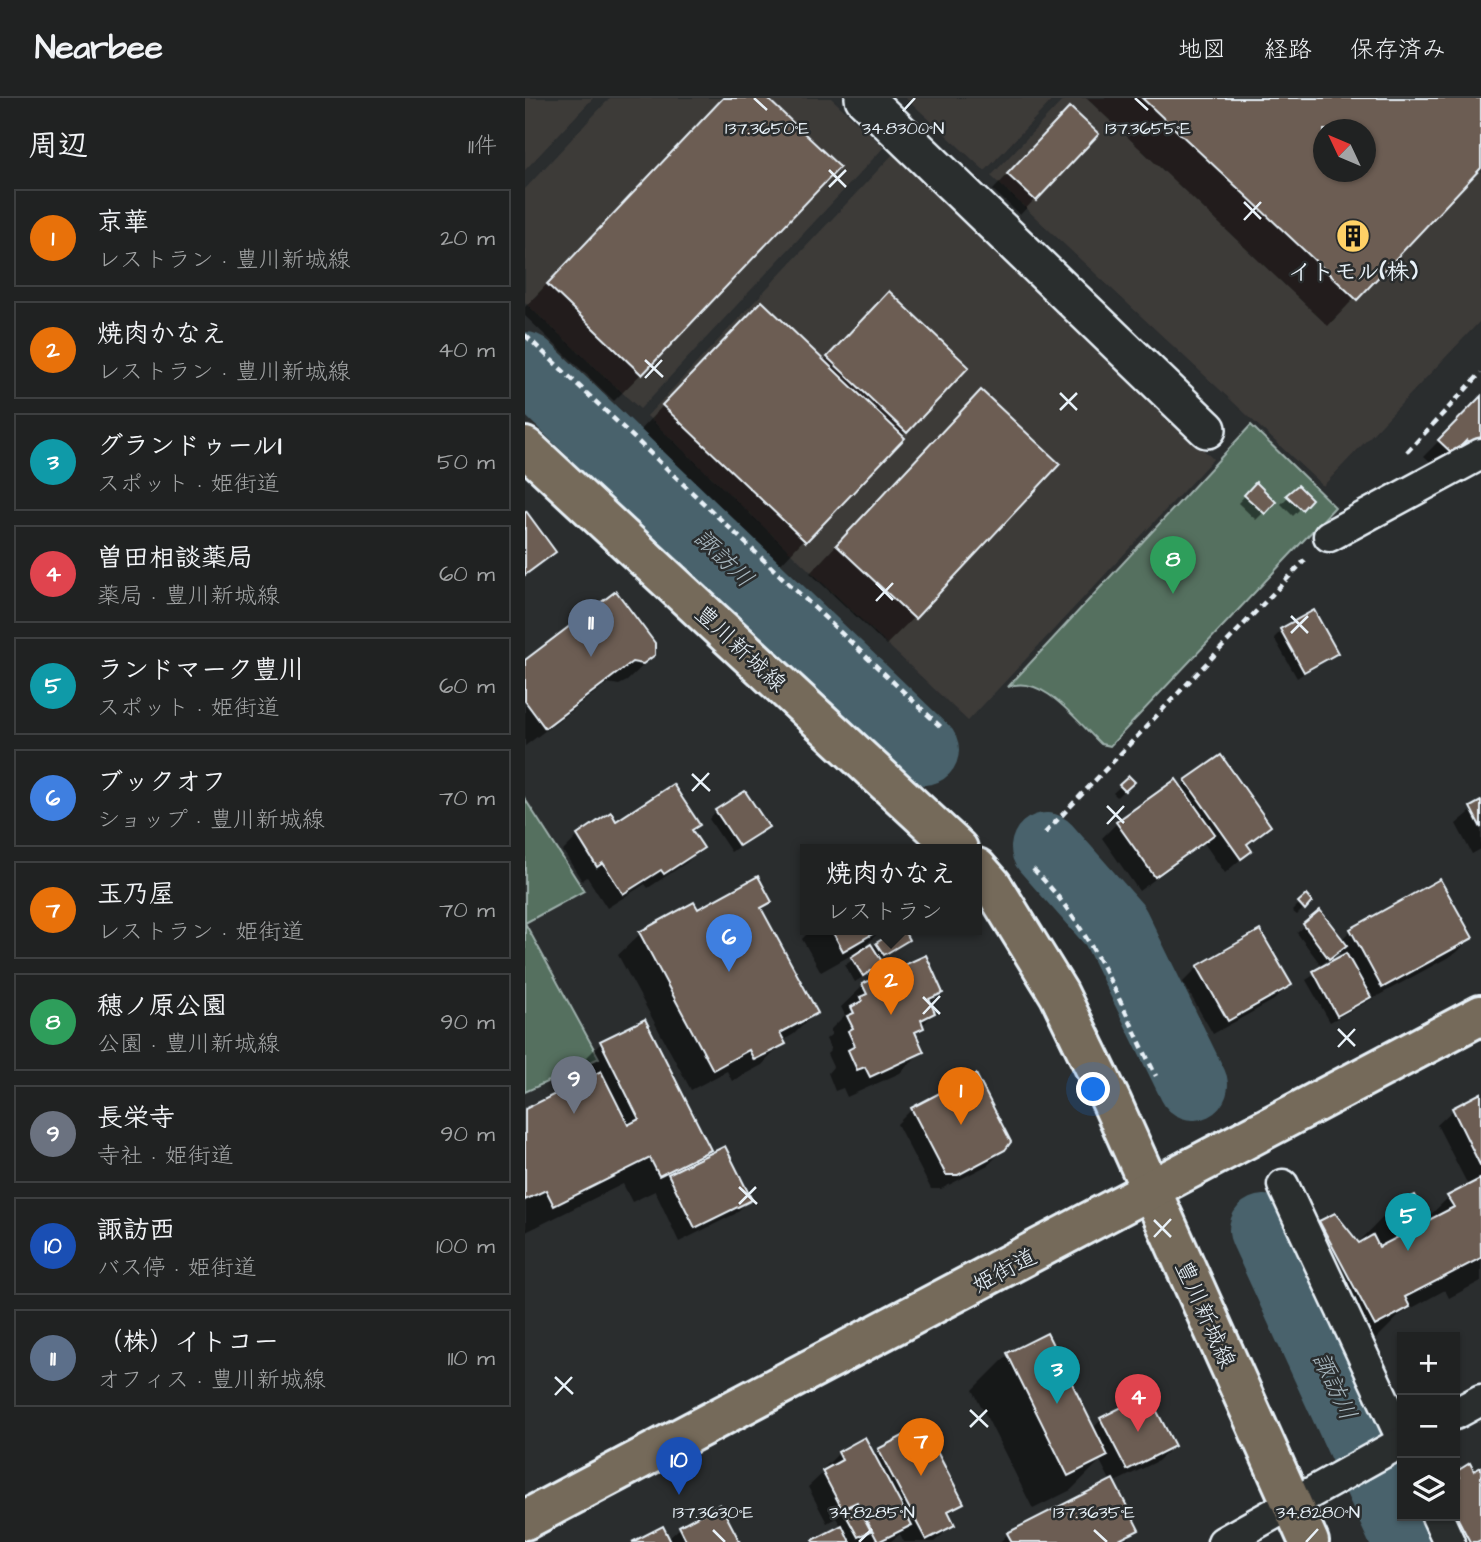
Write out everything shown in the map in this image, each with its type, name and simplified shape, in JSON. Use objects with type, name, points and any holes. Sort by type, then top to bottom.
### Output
[{"type":"main road","name":"豊川新城線","points":[[525,447],[953,844]]},
{"type":"main road","name":"豊川新城線","points":[[982,874],[992,885],[1059,994],[1310,1542]]},
{"type":"main road","name":"姫街道","points":[[525,1520],[1481,1015]]},
{"type":"street","points":[[864,98],[1207,429]]},
{"type":"street","points":[[1329,536],[1481,454]]},
{"type":"street","points":[[1283,1185],[1397,1436]]},
{"type":"street","points":[[1460,1411],[1481,1400]]},
{"type":"street","points":[[1223,1542],[1341,1479],[1397,1445]]},
{"type":"street","points":[[1439,1521],[1449,1542]]},
{"type":"path","points":[[525,335],[944,730]]},
{"type":"path","points":[[1405,454],[1481,373]]},
{"type":"path","points":[[1045,833],[1329,536]]},
{"type":"path","points":[[1033,869],[1047,882],[1098,958],[1156,1076]]},
{"type":"shaded area","points":[[525,98],[593,98],[525,170]]},
{"type":"shaded area","points":[[610,98],[831,98],[884,147],[640,409],[525,303],[525,189]]},
{"type":"shaded area","points":[[906,98],[1054,98],[985,171]]},
{"type":"shaded area","name":"イトモル(株)","points":[[1065,98],[1481,98],[1481,320],[1323,486],[991,176]]},
{"type":"shaded area","points":[[895,152],[1213,459],[968,721],[647,416]]},
{"type":"green space","points":[[1251,425],[1335,507],[1110,746],[1101,744],[1059,702],[1046,693],[1034,687],[1008,687]]},
{"type":"green space","points":[[525,799],[584,891],[525,923]]},
{"type":"green space","points":[[525,923],[599,1058],[525,1092]]},
{"type":"building","points":[[723,98],[767,98],[840,167],[642,375],[547,284]]},
{"type":"building","name":"イトモル(株)","points":[[1142,98],[1481,98],[1481,168],[1357,300]]},
{"type":"building","points":[[1070,107],[1099,134],[1036,201],[1007,174]]},
{"type":"building","points":[[889,291],[969,367],[907,433],[827,357]]},
{"type":"building","points":[[762,301],[905,438],[806,542],[662,405]]},
{"type":"building","points":[[981,390],[1060,464],[915,619],[836,545]]},
{"type":"building","points":[[1481,396],[1481,440],[1472,445],[1467,440],[1453,454],[1438,440]]},
{"type":"building","points":[[1256,482],[1276,502],[1265,514],[1244,495]]},
{"type":"building","points":[[1298,485],[1312,499],[1302,510],[1286,495]]},
{"type":"building","points":[[525,512],[556,552],[525,575]]},
{"type":"building","points":[[616,591],[655,643],[655,655],[643,664],[632,662],[545,728],[525,701],[525,660]]},
{"type":"building","points":[[1314,610],[1338,653],[1304,672],[1280,629]]},
{"type":"building","points":[[1221,755],[1271,826],[1247,844],[1252,851],[1241,859],[1185,780]]},
{"type":"building","points":[[1129,776],[1135,782],[1125,791],[1119,785]]},
{"type":"building","points":[[1176,779],[1215,834],[1155,877],[1116,822]]},
{"type":"building","points":[[673,784],[700,825],[692,830],[704,848],[664,874],[661,870],[623,894],[603,863],[597,867],[577,835],[611,812],[616,821]]},
{"type":"building","points":[[745,791],[769,827],[739,846],[715,810]]},
{"type":"building","points":[[1481,801],[1481,828],[1470,807]]},
{"type":"building","points":[[758,876],[772,902],[761,908],[818,1013],[780,1033],[786,1044],[754,1060],[749,1050],[713,1070],[639,932],[694,902],[698,909]]},
{"type":"building","points":[[1440,879],[1473,938],[1382,988],[1350,929]]},
{"type":"building","points":[[1306,895],[1312,902],[1305,910],[1298,902]]},
{"type":"building","points":[[1320,910],[1347,945],[1329,959],[1303,924]]},
{"type":"building","points":[[1260,930],[1292,985],[1228,1021],[1197,966]]},
{"type":"building","points":[[834,935],[871,935],[843,951]]},
{"type":"building","points":[[889,935],[906,935],[909,940],[884,955],[876,943]]},
{"type":"building","points":[[871,944],[883,963],[863,976],[851,957]]},
{"type":"building","points":[[1346,953],[1371,997],[1337,1016],[1313,971]]},
{"type":"building","points":[[926,955],[943,993],[929,999],[935,1013],[921,1020],[924,1028],[915,1032],[924,1052],[870,1077],[865,1067],[857,1070],[848,1050],[855,1046],[848,1031],[853,1028],[847,1016],[854,1013],[851,1007],[862,1001],[860,997],[867,994],[862,984]]},
{"type":"building","points":[[645,1019],[711,1150],[659,1176],[650,1158],[554,1206],[546,1190],[525,1200],[525,1109],[601,1071],[628,1125],[639,1119],[600,1041]]},
{"type":"building","points":[[976,1074],[1011,1142],[1005,1150],[958,1175],[946,1175],[911,1108]]},
{"type":"building","points":[[1481,1093],[1481,1167],[1452,1108]]},
{"type":"building","points":[[725,1146],[752,1200],[695,1228],[668,1174]]},
{"type":"building","points":[[1480,1179],[1481,1258],[1405,1297],[1410,1307],[1375,1326],[1319,1221],[1335,1213],[1359,1243],[1373,1235],[1379,1247],[1404,1234],[1390,1208],[1415,1195],[1429,1220],[1454,1207],[1447,1196]]},
{"type":"building","points":[[1047,1333],[1108,1456],[1068,1476],[1007,1353]]},
{"type":"building","points":[[1148,1394],[1175,1446],[1127,1470],[1100,1418]]},
{"type":"building","points":[[916,1429],[927,1450],[934,1446],[964,1503],[948,1511],[955,1525],[926,1540],[878,1449]]},
{"type":"building","points":[[865,1437],[912,1525],[878,1542],[857,1502],[842,1509],[822,1471],[842,1460],[838,1452]]},
{"type":"building","points":[[1470,1463],[1474,1471],[1481,1467],[1481,1540],[1477,1542],[1470,1542],[1459,1521],[1460,1469]]},
{"type":"building","points":[[1113,1479],[1139,1530],[1115,1542],[1012,1542],[1007,1533]]},
{"type":"building","points":[[856,1503],[871,1531],[858,1537],[843,1510]]},
{"type":"building","points":[[720,1504],[740,1542],[687,1542],[679,1526]]},
{"type":"building","points":[[842,1525],[850,1542],[814,1542],[813,1540]]},
{"type":"building","points":[[663,1526],[671,1542],[632,1542]]},
{"type":"waterway","name":"諏訪川","points":[[525,367],[924,750]]},
{"type":"waterway","name":"諏訪川","points":[[1046,848],[1115,926],[1193,1085]]},
{"type":"waterway","name":"諏訪川","points":[[1264,1230],[1407,1542]]},
{"type":"place","name":"イトモル(株)","points":[[1353,236]]},
{"type":"place","name":"穂ノ原公園","points":[[1173,594]]},
{"type":"place","name":"（株）イトコー","points":[[591,657]]},
{"type":"place","name":"ブックオフ","points":[[729,972]]},
{"type":"place","name":"焼肉かなえ","points":[[891,1015]]},
{"type":"place","name":"長栄寺","points":[[574,1114]]},
{"type":"place","name":"京華","points":[[961,1125]]},
{"type":"place","name":"ランドマーク豊川","points":[[1408,1251]]},
{"type":"place","name":"グランドゥールI","points":[[1057,1404]]},
{"type":"place","name":"曽田相談薬局","points":[[1138,1432]]},
{"type":"place","name":"玉乃屋","points":[[921,1476]]},
{"type":"place","name":"諏訪西","points":[[679,1495]]}]
